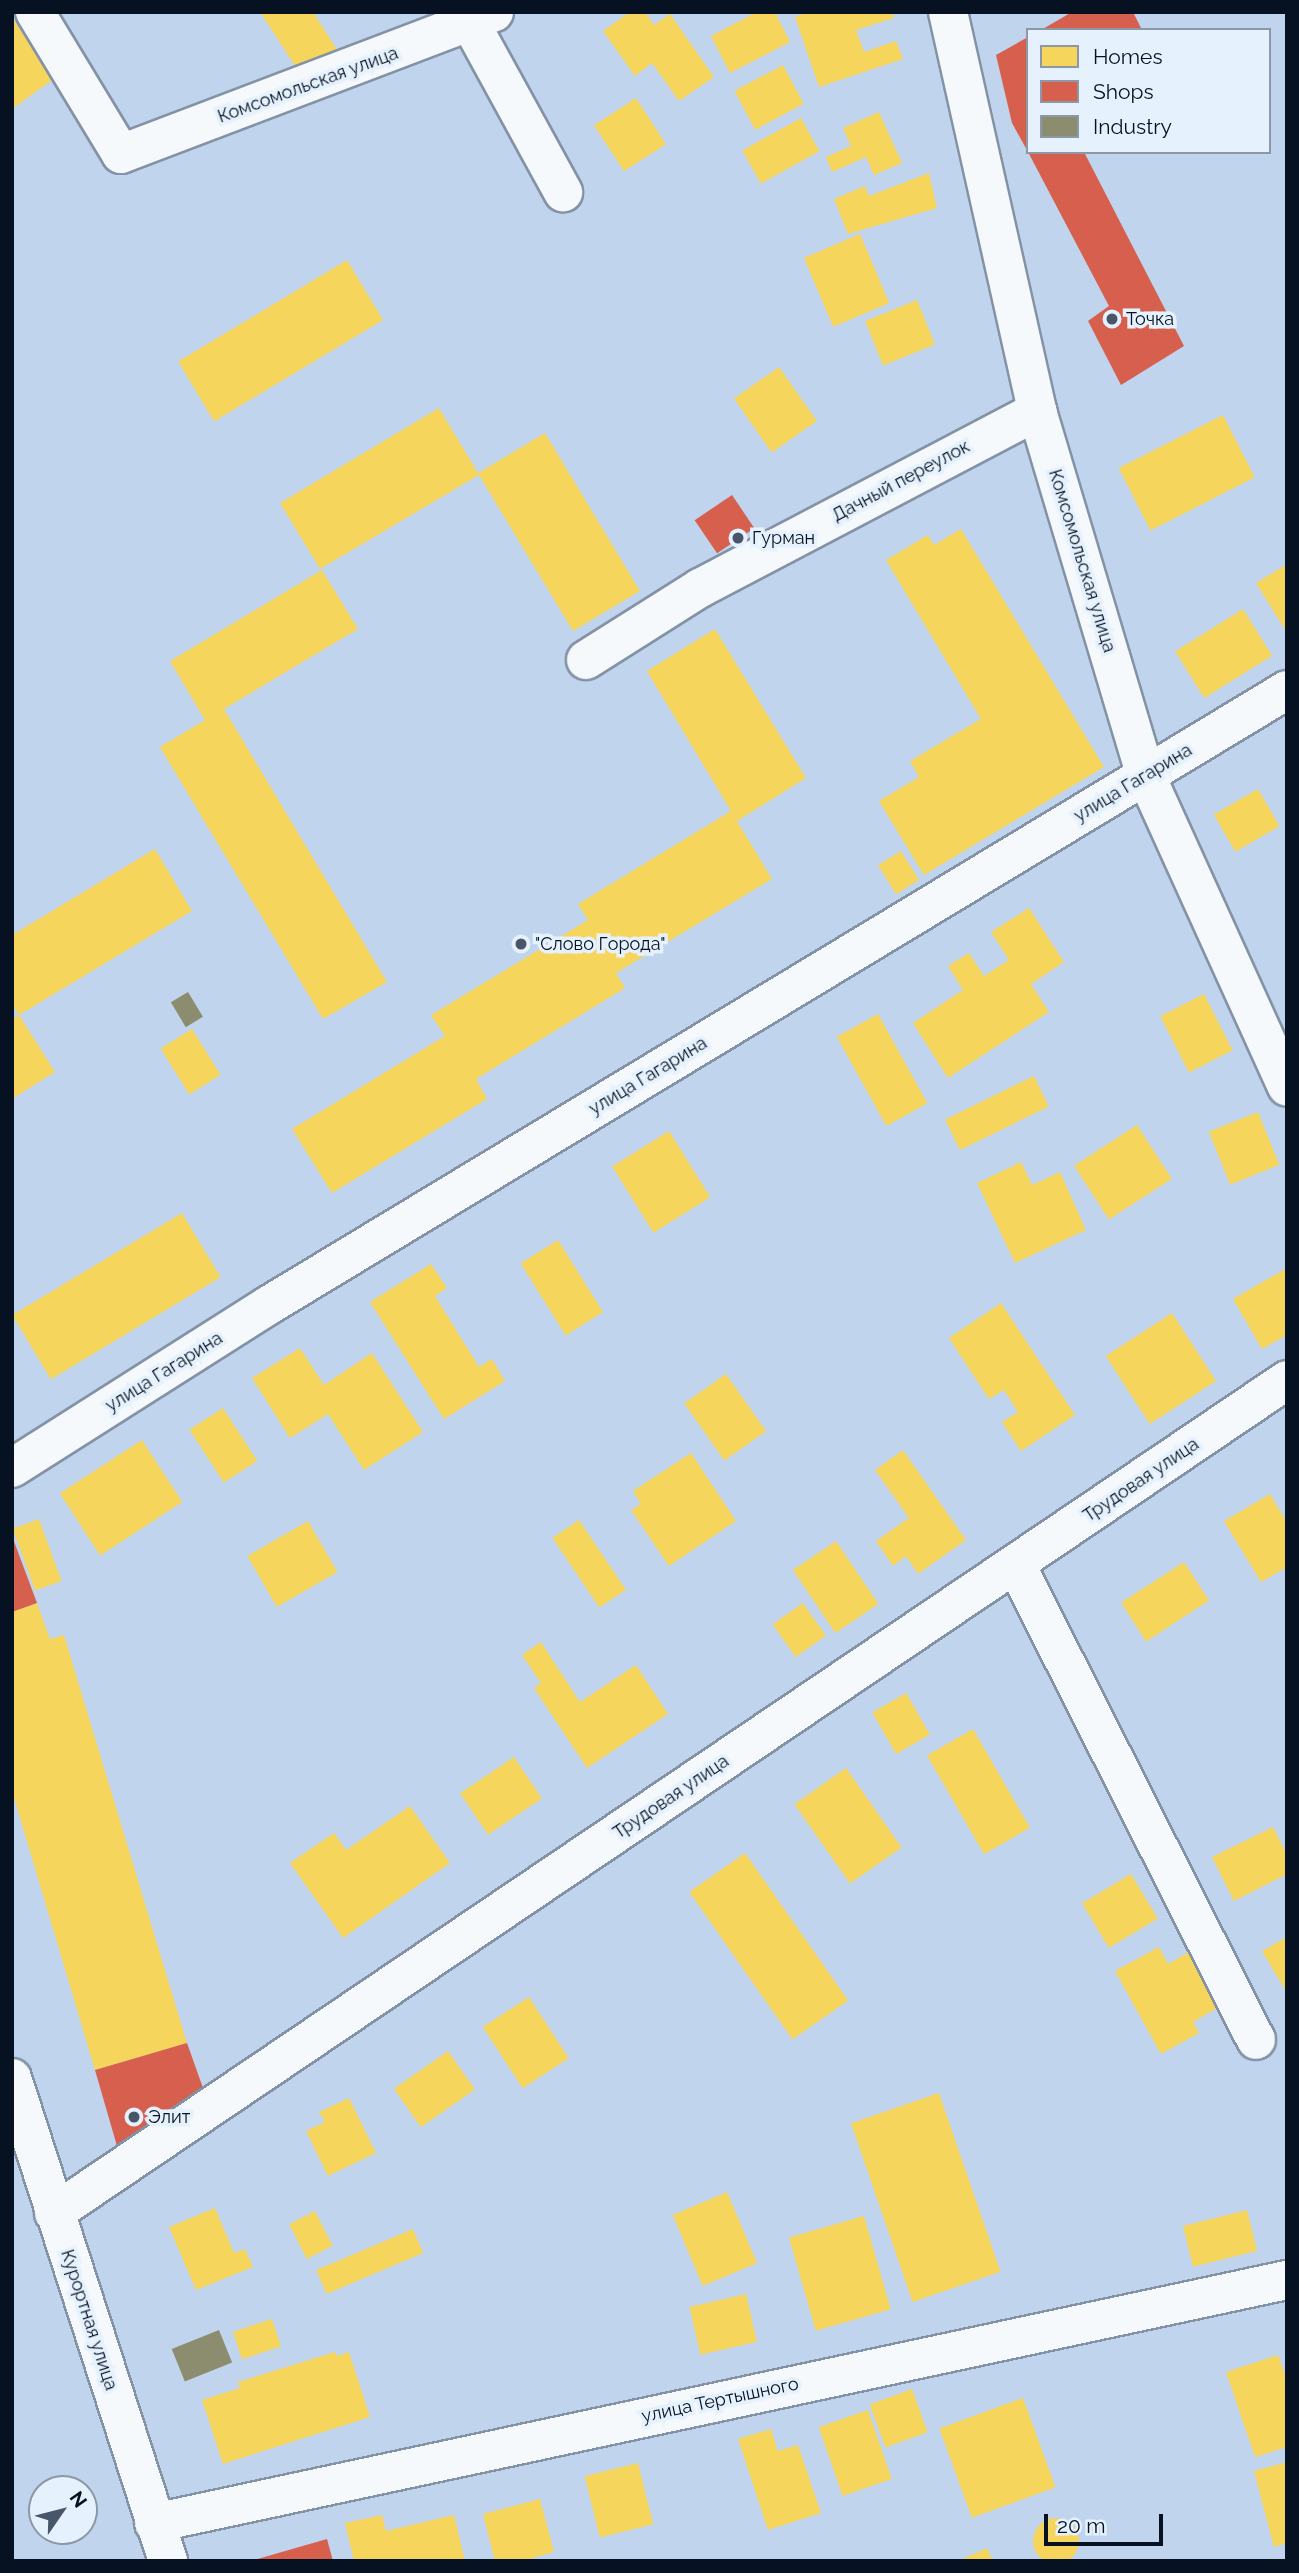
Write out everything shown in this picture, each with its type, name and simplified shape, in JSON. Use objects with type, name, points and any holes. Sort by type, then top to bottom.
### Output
[{"type":"street","name":"Комсомольская улица","points":[[35,12],[121,154],[482,18]]},
{"type":"street","name":"Комсомольская улица","points":[[948,12],[1037,411],[1146,776],[1287,1087]]},
{"type":"street","points":[[482,18],[563,192]]},
{"type":"street","name":"Дачный переулок","points":[[586,660],[700,588],[1037,411]]},
{"type":"street","name":"улица Гагарина","points":[[12,1468],[269,1305],[1287,690]]},
{"type":"street","name":"Трудовая улица","points":[[54,2213],[1287,1380]]},
{"type":"street","points":[[1016,1565],[1256,2040]]},
{"type":"street","name":"Курортная улица","points":[[12,2078],[168,2561]]},
{"type":"street","name":"улица Тертышного","points":[[154,2522],[1287,2280]]},
{"type":"building: Homes","points":[[260,12],[313,12],[338,51],[301,75]]},
{"type":"building: Homes","points":[[630,12],[645,12],[654,25],[670,14],[714,77],[679,101],[652,63],[635,76],[603,31]]},
{"type":"building: Homes","points":[[757,12],[775,12],[790,42],[730,73],[711,36]]},
{"type":"building: Homes","points":[[808,12],[892,12],[894,18],[856,30],[864,52],[896,41],[903,59],[819,87],[795,17]]},
{"type":"building: Homes","points":[[14,20],[55,78],[12,109],[12,22]]},
{"type":"building: Homes","points":[[783,65],[804,104],[755,130],[734,91]]},
{"type":"building: Homes","points":[[636,98],[666,144],[624,171],[594,125]]},
{"type":"building: Homes","points":[[879,112],[902,163],[874,175],[866,157],[832,172],[826,157],[851,146],[843,128]]},
{"type":"building: Homes","points":[[801,118],[819,151],[761,184],[742,150]]},
{"type":"building: Homes","points":[[929,173],[937,208],[848,234],[834,199],[865,186],[869,196]]},
{"type":"building: Homes","points":[[860,234],[889,303],[833,327],[804,258]]},
{"type":"building: Homes","points":[[347,260],[383,320],[214,421],[178,361]]},
{"type":"building: Homes","points":[[917,300],[935,345],[883,365],[865,321]]},
{"type":"building: Homes","points":[[779,367],[817,421],[772,453],[734,399]]},
{"type":"building: Homes","points":[[439,408],[478,473],[545,433],[640,591],[573,631],[479,475],[320,569],[280,503]]},
{"type":"building: Homes","points":[[1223,415],[1255,477],[1151,530],[1119,468]]},
{"type":"building: Homes","points":[[961,529],[1104,767],[924,875],[879,801],[919,777],[910,761],[981,719],[886,560],[928,535],[934,545]]},
{"type":"building: Homes","points":[[1287,564],[1287,633],[1256,583]]},
{"type":"building: Homes","points":[[322,570],[358,629],[224,709],[387,982],[323,1019],[160,747],[205,720],[170,661]]},
{"type":"building: Homes","points":[[1243,609],[1272,656],[1204,698],[1175,651]]},
{"type":"building: Homes","points":[[715,629],[806,778],[737,821],[772,879],[616,973],[625,988],[476,1079],[487,1099],[332,1193],[292,1129],[445,1036],[431,1015],[588,920],[578,904],[731,811],[647,671]]},
{"type":"building: Homes","points":[[1258,789],[1280,826],[1235,852],[1214,815]]},
{"type":"building: Homes","points":[[155,849],[192,911],[19,1015],[12,1004],[12,935]]},
{"type":"building: Homes","points":[[901,851],[919,880],[896,894],[878,865]]},
{"type":"building: Homes","points":[[1029,908],[1064,962],[1031,984],[1049,1012],[948,1078],[913,1023],[963,990],[948,966],[969,953],[984,976],[1009,960],[991,932]]},
{"type":"building: Homes","points":[[1204,994],[1233,1050],[1189,1072],[1160,1016]]},
{"type":"building: Homes","points":[[878,1014],[927,1103],[886,1126],[837,1037]]},
{"type":"building: Homes","points":[[19,1015],[55,1072],[12,1099],[12,1019]]},
{"type":"building: Homes","points":[[192,1029],[221,1075],[189,1094],[161,1049]]},
{"type":"building: Homes","points":[[1034,1076],[1049,1107],[960,1150],[945,1119]]},
{"type":"building: Homes","points":[[1258,1112],[1279,1165],[1230,1185],[1209,1132]]},
{"type":"building: Homes","points":[[1137,1125],[1172,1179],[1109,1220],[1074,1166]]},
{"type":"building: Homes","points":[[669,1131],[710,1197],[654,1233],[612,1167]]},
{"type":"building: Homes","points":[[1021,1162],[1032,1185],[1060,1172],[1086,1230],[1015,1263],[977,1183]]},
{"type":"building: Homes","points":[[182,1213],[221,1277],[51,1379],[12,1315]]},
{"type":"building: Homes","points":[[558,1240],[603,1312],[566,1335],[521,1263]]},
{"type":"building: Homes","points":[[431,1264],[447,1288],[435,1296],[479,1367],[492,1359],[505,1381],[444,1419],[370,1302]]},
{"type":"building: Homes","points":[[1287,1268],[1287,1335],[1262,1349],[1233,1299]]},
{"type":"building: Homes","points":[[1001,1303],[1075,1415],[1021,1451],[1002,1422],[1018,1412],[1004,1390],[989,1399],[949,1338]]},
{"type":"building: Homes","points":[[1172,1313],[1216,1381],[1150,1424],[1106,1356]]},
{"type":"building: Homes","points":[[300,1348],[324,1385],[372,1353],[423,1432],[364,1470],[328,1414],[290,1438],[252,1378]]},
{"type":"building: Homes","points":[[726,1374],[766,1431],[724,1461],[684,1403]]},
{"type":"building: Homes","points":[[223,1408],[257,1461],[224,1483],[189,1430]]},
{"type":"building: Homes","points":[[142,1440],[182,1502],[100,1555],[60,1493]]},
{"type":"building: Homes","points":[[903,1450],[966,1540],[918,1574],[906,1556],[893,1566],[876,1541],[909,1518],[875,1470]]},
{"type":"building: Homes","points":[[691,1453],[736,1521],[669,1566],[631,1510],[641,1504],[633,1491]]},
{"type":"building: Homes","points":[[1270,1494],[1287,1523],[1287,1567],[1261,1582],[1224,1521]]},
{"type":"building: Homes","points":[[39,1519],[62,1581],[35,1591],[13,1529]]},
{"type":"building: Homes","points":[[579,1520],[626,1590],[599,1608],[552,1538]]},
{"type":"building: Homes","points":[[308,1521],[338,1572],[277,1607],[247,1556]]},
{"type":"building: Homes","points":[[836,1541],[878,1604],[835,1633],[793,1570]]},
{"type":"building: Homes","points":[[1184,1562],[1209,1601],[1146,1641],[1121,1603]]},
{"type":"building: Homes","points":[[37,1603],[50,1639],[64,1635],[187,2043],[95,2070],[12,1791],[12,1612]]},
{"type":"building: Homes","points":[[803,1603],[826,1636],[796,1657],[773,1624]]},
{"type":"building: Homes","points":[[541,1642],[580,1702],[636,1665],[668,1714],[587,1768],[534,1688],[541,1683],[522,1655]]},
{"type":"building: Homes","points":[[906,1693],[930,1735],[896,1754],[872,1712]]},
{"type":"building: Homes","points":[[973,1729],[1030,1828],[984,1854],[927,1756]]},
{"type":"building: Homes","points":[[514,1757],[542,1798],[488,1835],[460,1793]]},
{"type":"building: Homes","points":[[846,1768],[902,1847],[850,1884],[794,1804]]},
{"type":"building: Homes","points":[[410,1806],[450,1863],[343,1938],[290,1863],[334,1833],[346,1850]]},
{"type":"building: Homes","points":[[1273,1827],[1287,1855],[1287,1874],[1234,1901],[1212,1857]]},
{"type":"building: Homes","points":[[745,1853],[848,2000],[793,2039],[689,1892]]},
{"type":"building: Homes","points":[[1131,1874],[1158,1919],[1109,1948],[1082,1903]]},
{"type":"building: Homes","points":[[1287,1937],[1287,1993],[1262,1951]]},
{"type":"building: Homes","points":[[1159,1947],[1168,1964],[1189,1952],[1219,2007],[1193,2022],[1199,2033],[1161,2054],[1115,1971]]},
{"type":"building: Homes","points":[[529,1997],[569,2058],[523,2088],[483,2027]]},
{"type":"building: Homes","points":[[448,2051],[475,2090],[421,2127],[394,2089]]},
{"type":"building: Homes","points":[[939,2093],[1001,2272],[913,2302],[851,2123]]},
{"type":"building: Homes","points":[[349,2098],[376,2153],[328,2176],[306,2131],[325,2122],[319,2112]]},
{"type":"building: Homes","points":[[727,2192],[757,2263],[703,2286],[673,2215]]},
{"type":"building: Homes","points":[[215,2208],[234,2253],[245,2249],[253,2267],[196,2290],[169,2227]]},
{"type":"building: Homes","points":[[1247,2210],[1257,2251],[1193,2267],[1183,2226]]},
{"type":"building: Homes","points":[[315,2211],[333,2246],[307,2259],[289,2224]]},
{"type":"building: Homes","points":[[864,2216],[891,2309],[816,2331],[789,2237]]},
{"type":"building: Homes","points":[[413,2229],[423,2253],[327,2294],[316,2270]]},
{"type":"building: Homes","points":[[746,2294],[757,2342],[701,2355],[689,2307]]},
{"type":"building: Homes","points":[[272,2319],[281,2347],[242,2359],[233,2332]]},
{"type":"building: Homes","points":[[335,2352],[337,2356],[349,2352],[370,2417],[223,2464],[202,2400],[240,2388],[238,2382]]},
{"type":"building: Homes","points":[[1278,2355],[1287,2380],[1287,2447],[1255,2457],[1226,2372]]},
{"type":"building: Homes","points":[[912,2389],[928,2432],[885,2448],[870,2404]]},
{"type":"building: Homes","points":[[1023,2398],[1055,2487],[972,2518],[939,2428]]},
{"type":"building: Homes","points":[[868,2410],[892,2479],[843,2496],[819,2427]]},
{"type":"building: Homes","points":[[771,2429],[778,2451],[798,2445],[821,2513],[768,2530],[738,2439]]},
{"type":"building: Homes","points":[[1287,2462],[1287,2543],[1274,2547],[1254,2471]]},
{"type":"building: Homes","points":[[638,2463],[653,2524],[600,2537],[585,2476]]},
{"type":"building: Homes","points":[[540,2499],[554,2552],[522,2561],[495,2561],[483,2514]]},
{"type":"building: Homes","points":[[382,2515],[386,2531],[454,2515],[465,2561],[354,2561],[345,2523]]},
{"type":"building: Homes","points":[[1056,2518],[1065,2519],[1072,2525],[1078,2532],[1078,2550],[1072,2557],[1065,2563],[1056,2564],[1047,2563],[1040,2557],[1034,2550],[1033,2541],[1034,2532],[1040,2525],[1047,2519]]},
{"type":"building: Homes","points":[[987,2548],[993,2561],[958,2561]]},
{"type":"building: Shops","points":[[1072,12],[1133,12],[1141,28],[1044,28]]},
{"type":"building: Shops","points":[[1026,38],[1026,148],[1012,123],[996,55]]},
{"type":"building: Shops","points":[[1029,154],[1085,154],[1184,346],[1121,385],[1088,321],[1109,306]]},
{"type":"building: Shops","points":[[732,495],[754,528],[717,553],[695,520]]},
{"type":"building: Shops","points":[[12,1536],[37,1603],[12,1612]]},
{"type":"building: Shops","name":"Элит","points":[[187,2043],[203,2088],[117,2146],[95,2070]]},
{"type":"building: Shops","points":[[327,2539],[333,2561],[254,2561],[254,2560]]},
{"type":"building: Industry","points":[[188,992],[203,1017],[186,1027],[171,1002]]},
{"type":"building: Industry","points":[[219,2330],[232,2362],[185,2382],[172,2349]]},
{"type":"place","name":"Точка","points":[[1112,319]]},
{"type":"place","name":"Гурман","points":[[738,538]]},
{"type":"place","name":"\"Слово Города\"","points":[[521,944]]},
{"type":"place","name":"Элит","points":[[134,2117]]}]
